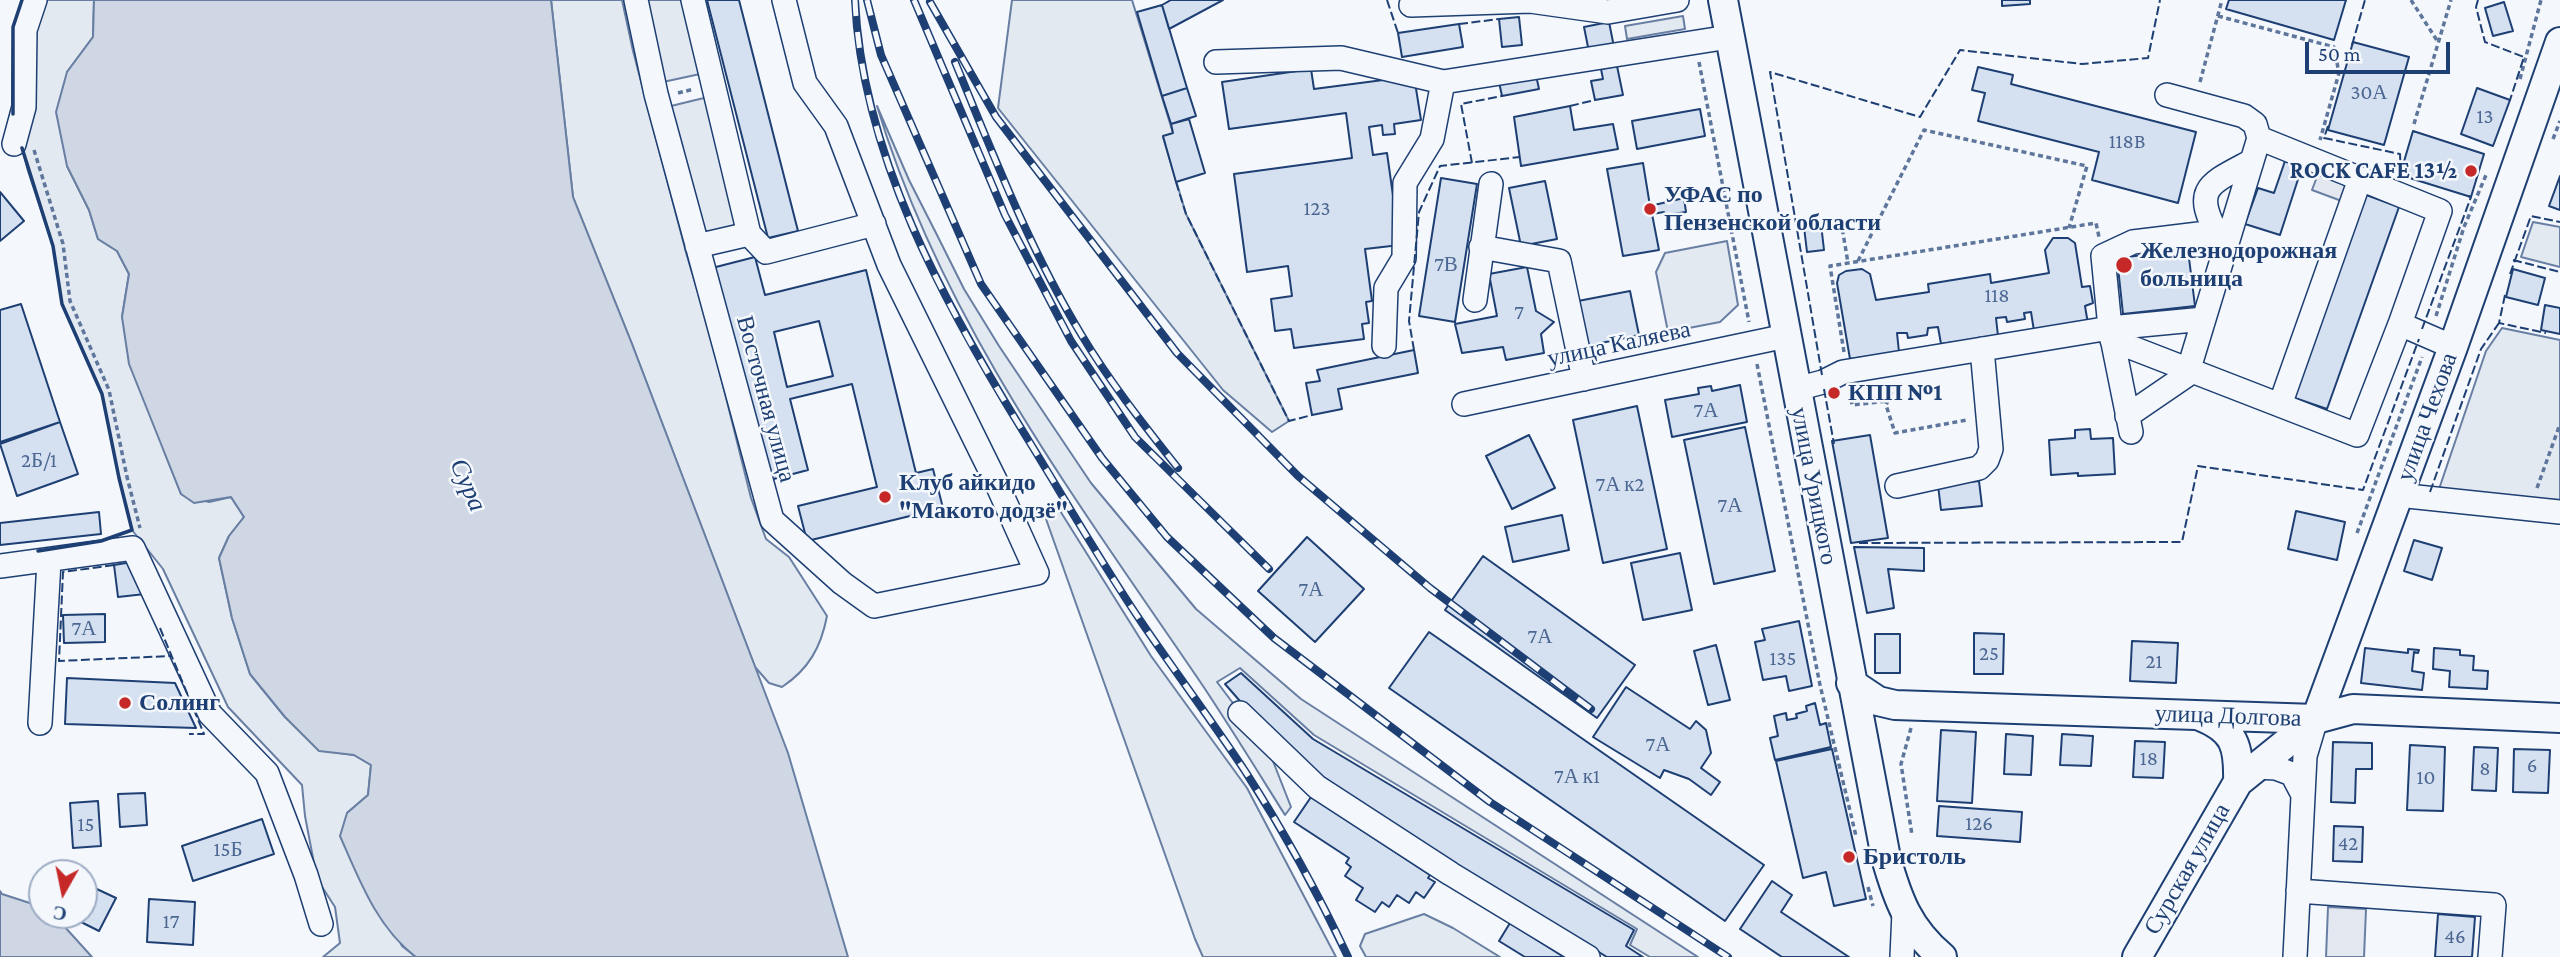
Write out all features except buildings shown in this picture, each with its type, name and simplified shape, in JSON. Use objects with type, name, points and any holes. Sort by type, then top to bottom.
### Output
[{"type":"main road","name":"улица Урицкого","points":[[1723,0],[1886,858],[1904,912],[1927,945],[1942,957]]},
{"type":"main road","name":"улица Чехова","points":[[2316,719],[2453,347],[2560,42]]},
{"type":"main road","name":"улица Долгова","points":[[1852,683],[1878,701],[1895,705],[2316,719],[2353,709],[2560,718]]},
{"type":"main road","points":[[1864,743],[1865,730],[1872,718],[1882,709],[1895,705]]},
{"type":"main road","name":"Сурская улица","points":[[2200,716],[2219,724],[2233,739],[2247,774]]},
{"type":"main road","name":"Сурская улица","points":[[2136,955],[2247,774],[2316,719]]},
{"type":"street","points":[[24,145],[25,30],[35,0]]},
{"type":"street","name":"Восточная улица","points":[[636,0],[657,98],[772,520],[842,583],[874,606],[1037,573],[996,482],[890,265],[874,225]]},
{"type":"street","points":[[693,0],[749,234],[766,252],[874,225],[836,126],[805,83],[784,0]]},
{"type":"street","points":[[1411,5],[1531,1],[1608,12],[1677,0]]},
{"type":"street","points":[[1216,62],[1341,58],[1443,82],[1729,37]]},
{"type":"street","points":[[1384,346],[1386,288],[1404,258],[1405,183],[1432,139],[1443,82]]},
{"type":"street","points":[[2166,95],[2244,117],[2255,124],[2259,138],[2223,239],[2187,375],[2129,424],[2111,334],[2103,256],[2133,242],[2207,233],[2223,239]]},
{"type":"street","points":[[2111,334],[2188,369],[2357,435],[2440,211],[2259,138]]},
{"type":"street","points":[[2223,239],[2205,210],[2206,192],[2221,178],[2252,160]]},
{"type":"street","points":[[2280,405],[2360,179]]},
{"type":"street","points":[[1475,300],[1492,184]]},
{"type":"street","points":[[698,246],[749,234]]},
{"type":"street","points":[[1481,247],[1559,261],[1584,379]]},
{"type":"street","points":[[1796,389],[1823,382],[1847,371],[1982,349],[2111,334],[2204,318]]},
{"type":"street","points":[[2400,324],[2453,347]]},
{"type":"street","name":"улица Каляева","points":[[1464,404],[1786,336]]},
{"type":"street","points":[[1897,486],[1979,468],[1987,460],[1991,449],[1990,416],[1982,349]]},
{"type":"street","points":[[2398,495],[2560,512]]},
{"type":"street","points":[[0,566],[133,548],[210,714],[267,773],[306,875],[321,924]]},
{"type":"street","points":[[40,723],[50,561]]},
{"type":"street","points":[[1240,713],[1317,787],[1451,874],[1588,957]]},
{"type":"street","name":"улица Чехова","points":[[2295,957],[2305,756],[2316,719]]},
{"type":"street","points":[[2247,774],[2276,768],[2292,774],[2302,793]]},
{"type":"street","points":[[2298,891],[2494,905],[2490,957]]},
{"type":"street","points":[[1902,957],[1904,912]]},
{"type":"path","points":[[2194,103],[2222,0]]},
{"type":"path","points":[[2411,0],[2438,43]]},
{"type":"path","points":[[2414,124],[2451,0]]},
{"type":"path","points":[[2218,16],[2334,47],[2339,73],[2314,161]]},
{"type":"path","points":[[1695,42],[1751,331]]},
{"type":"path","points":[[657,98],[713,84]]},
{"type":"path","points":[[1858,261],[1924,130],[2087,166],[2069,228]]},
{"type":"path","points":[[24,145],[63,244],[71,301],[109,390],[127,477],[141,528],[134,539],[133,548]]},
{"type":"path","points":[[1841,221],[1848,263]]},
{"type":"path","points":[[1888,401],[1852,405],[1830,266],[2096,223],[2103,256]]},
{"type":"path","points":[[1755,353],[1820,685],[1857,841]]},
{"type":"path","points":[[1905,362],[1886,404],[1895,433],[1990,416]]},
{"type":"path","points":[[2529,508],[2560,424]]},
{"type":"path","points":[[1912,835],[1901,764],[1910,728],[1918,725]]},
{"type":"path","points":[[1866,880],[1873,906]]},
{"type":"shaded area","points":[[22,0],[94,0],[93,37],[67,72],[67,166],[89,210],[98,239],[117,251],[129,274],[122,317],[164,451],[181,494],[209,502],[231,497],[244,517],[229,536],[219,558],[232,618],[250,674],[285,717],[319,750],[354,755],[371,765],[368,795],[347,813],[402,946],[416,957],[323,957],[340,943],[335,907],[317,879],[302,785],[228,707],[163,569],[132,530],[102,394],[62,304],[53,246],[28,171],[12,107],[13,27]]},
{"type":"shaded area","points":[[551,0],[622,0],[633,51],[708,325],[751,498],[766,539],[789,557],[827,616],[821,638],[807,665],[782,687],[769,683],[755,667],[573,197]]},
{"type":"shaded area","points":[[644,0],[683,0],[700,74],[663,82]]},
{"type":"shaded area","points":[[1012,0],[1132,0],[1173,133],[1163,137],[1186,214],[1289,421],[1272,432],[1223,390],[998,108]]},
{"type":"shaded area","points":[[1683,16],[1685,29],[1627,39],[1625,26]]},
{"type":"shaded area","points":[[708,97],[740,228],[703,237],[671,106]]},
{"type":"shaded area","points":[[877,106],[909,180],[964,289],[999,346],[1091,483],[1196,609],[1301,699],[1698,957],[1650,957],[1630,945],[1637,929],[1314,735],[1240,668],[1217,682],[1269,751],[1291,807],[1285,815],[1203,686],[1062,479],[976,336],[938,262],[905,185]]},
{"type":"shaded area","points":[[2318,174],[2353,187],[2347,203],[2312,190]]},
{"type":"shaded area","points":[[2533,222],[2560,227],[2560,267],[2521,257]]},
{"type":"shaded area","points":[[1727,241],[1738,305],[1720,322],[1668,332],[1656,272],[1665,253]]},
{"type":"shaded area","points":[[2502,328],[2560,340],[2560,500],[2438,492],[2486,351]]},
{"type":"shaded area","points":[[1057,506],[1151,656],[1247,788],[1336,957],[1203,957],[1046,519]]},
{"type":"shaded area","points":[[2328,907],[2366,909],[2364,957],[2326,957]]},
{"type":"shaded area","points":[[1424,914],[1500,957],[1366,957],[1360,946],[1365,934]]},
{"type":"water","name":"Сура","points":[[94,0],[551,0],[573,197],[788,753],[848,957],[416,957],[390,932],[370,902],[340,836],[347,813],[368,795],[371,765],[354,755],[319,751],[285,717],[250,674],[232,618],[219,558],[229,536],[244,517],[231,497],[194,503],[181,494],[129,364],[122,317],[129,274],[117,251],[98,239],[89,210],[67,166],[56,112],[67,72],[93,37]]},
{"type":"water","points":[[0,891],[28,902],[28,929],[67,929],[92,957],[0,957]]},
{"type":"railway","points":[[855,0],[861,58],[873,115],[890,171],[937,280],[994,383],[1111,576],[1273,816],[1348,957]]},
{"type":"railway","points":[[867,0],[881,55],[981,284],[1102,458],[1167,537],[1274,638],[1490,802],[1728,957]]},
{"type":"railway","points":[[914,0],[1005,215],[1071,341],[1135,437],[1269,569]]},
{"type":"railway","points":[[930,2],[996,117],[1177,353],[1298,476],[1430,588],[1591,709]]},
{"type":"railway","points":[[955,62],[1013,200],[1062,301],[1103,369],[1178,468]]},
{"type":"fence","points":[[1387,0],[1398,33]]},
{"type":"fence","points":[[1822,375],[1770,72],[1920,117],[1960,50],[2082,64],[2148,58],[2160,0]]},
{"type":"fence","points":[[2352,45],[2365,0]]},
{"type":"fence","points":[[2478,0],[2476,7],[2485,42],[2524,57],[2510,100]]},
{"type":"fence","points":[[1459,24],[1499,19]]},
{"type":"fence","points":[[1472,163],[1461,104],[1502,96]]},
{"type":"fence","points":[[1570,106],[1595,100]]},
{"type":"fence","points":[[2328,126],[2324,138],[2400,154],[2401,175]]},
{"type":"fence","points":[[1414,350],[1409,321],[1419,212],[1440,166],[1520,157]]},
{"type":"fence","points":[[1176,182],[1186,214],[1289,421],[1312,415]]},
{"type":"fence","points":[[2422,329],[2471,197],[2468,196]]},
{"type":"fence","points":[[2510,274],[2531,216],[2560,222]]},
{"type":"fence","points":[[2513,260],[2560,272]]},
{"type":"fence","points":[[2505,295],[2499,323],[2546,333]]},
{"type":"fence","points":[[2430,492],[2481,349],[2499,323]]},
{"type":"fence","points":[[1859,543],[2182,542],[2198,466],[2363,490],[2419,339]]},
{"type":"fence","points":[[1824,389],[1834,444]]},
{"type":"fence","points":[[114,565],[63,572],[59,661],[171,656]]},
{"type":"fence","points":[[160,628],[204,734],[189,734]]},
{"type":"wall","points":[[13,114],[13,27],[22,0]]},
{"type":"wall","points":[[22,148],[53,246],[62,304],[102,394],[132,530],[101,541],[38,551]]},
{"type":"place","name":"ROCK CAFE 13½","points":[[2471,171]]},
{"type":"place","name":"УФАС по Пензенской области","points":[[1650,209]]},
{"type":"place","name":"Железнодорожная больница","points":[[2124,265]]},
{"type":"place","name":"КПП №1","points":[[1834,393]]},
{"type":"place","name":"Клуб айкидо \"Макото додзё\"","points":[[885,497]]},
{"type":"place","name":"Солинг","points":[[125,703]]},
{"type":"place","name":"Бристоль","points":[[1849,857]]}]
